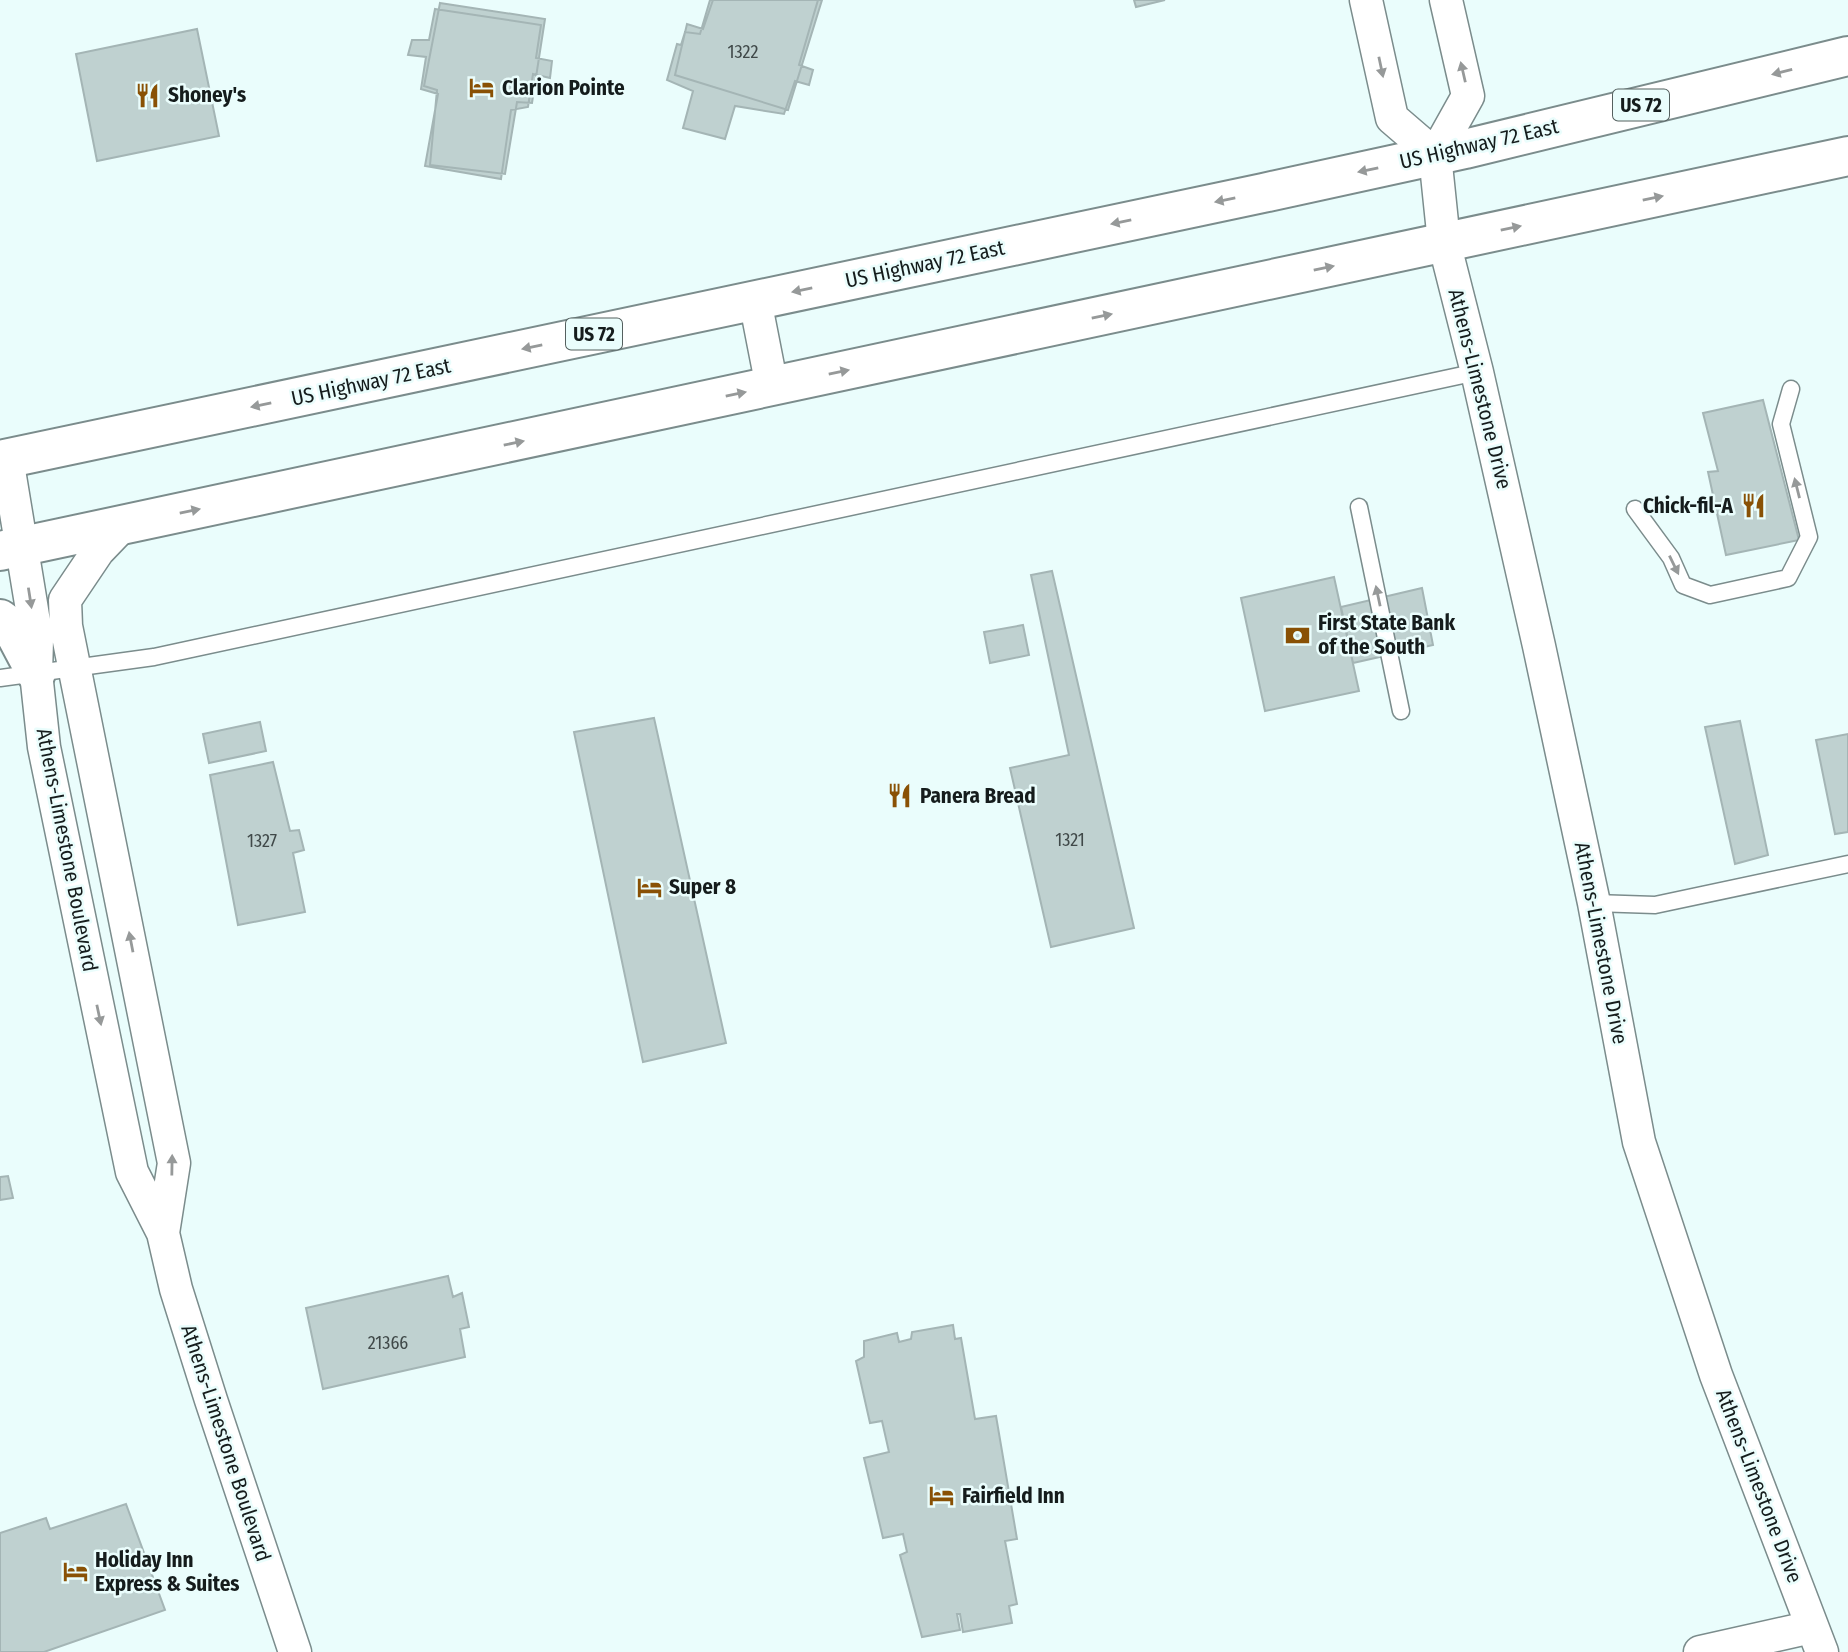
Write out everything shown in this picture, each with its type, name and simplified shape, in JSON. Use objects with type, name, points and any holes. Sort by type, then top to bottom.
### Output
[{"type":"highway","name":"US Highway 72 East","points":[[4,459],[1435,155],[1848,56]]},
{"type":"highway","points":[[11,549],[1848,156]]},
{"type":"highway","points":[[0,619],[12,628],[18,676]]},
{"type":"street","points":[[1366,0],[1392,118],[1435,155],[1468,96],[1446,0]]},
{"type":"street","name":"Athens-Limestone Drive","points":[[1435,155],[1444,242],[1477,372],[1594,903],[1639,1142],[1716,1375],[1817,1639]]},
{"type":"street","points":[[755,300],[772,387]]},
{"type":"street","name":"Athens-Limestone Boulevard","points":[[4,459],[11,549],[37,640],[18,676],[44,747],[132,1172],[163,1233],[176,1289],[295,1652]]},
{"type":"street","name":"Athens-Limestone Boulevard","points":[[123,526],[98,551],[65,600],[66,626],[174,1163],[163,1233]]},
{"type":"street","points":[[1700,1652],[1817,1639]]},
{"type":"lane","points":[[18,676],[167,654],[1477,372]]},
{"type":"lane","points":[[1635,509],[1671,558],[1683,585],[1710,595],[1788,578],[1809,537],[1781,424],[1791,389]]},
{"type":"lane","points":[[1359,507],[1401,711]]},
{"type":"lane","points":[[1594,903],[1655,905],[1848,864]]},
{"type":"building","name":"Clarion Pointe","points":[[710,0],[818,0],[799,65],[813,70],[809,85],[795,81],[784,114],[735,106],[725,139],[683,128],[693,91],[667,80],[677,44],[681,45],[685,32],[700,34]]},
{"type":"building","name":"Clarion Pointe","points":[[713,0],[822,0],[788,110],[675,75],[687,24],[703,29]]},
{"type":"building","points":[[1134,0],[1165,0],[1136,7]]},
{"type":"building","name":"Clarion Pointe","points":[[440,3],[545,19],[532,103],[517,102],[505,174],[430,165],[437,90],[424,86]]},
{"type":"building","name":"Clarion Pointe","points":[[435,9],[541,25],[536,58],[552,61],[550,78],[533,74],[528,107],[511,110],[501,179],[425,166],[438,94],[421,89],[426,57],[408,55],[412,40],[429,40]]},
{"type":"building","name":"Shoney's","points":[[197,29],[219,136],[97,161],[76,54]]},
{"type":"building","name":"Chick-fil-A","points":[[1763,400],[1799,540],[1726,555],[1708,472],[1718,471],[1703,413]]},
{"type":"building","points":[[1052,571],[1134,928],[1051,947],[1010,768],[1069,755],[1031,575]]},
{"type":"building","name":"First State Bank of the South","points":[[1334,577],[1359,691],[1265,711],[1241,598]]},
{"type":"building","points":[[1422,588],[1433,645],[1353,663],[1341,607]]},
{"type":"building","points":[[1023,625],[1029,655],[990,663],[984,632]]},
{"type":"building","name":"Super 8","points":[[654,718],[726,1043],[643,1062],[574,732]]},
{"type":"building","points":[[1740,721],[1768,855],[1735,864],[1705,727]]},
{"type":"building","points":[[260,722],[266,751],[209,763],[203,734]]},
{"type":"building","points":[[1848,734],[1848,832],[1835,834],[1816,740]]},
{"type":"building","points":[[273,762],[290,831],[299,830],[304,850],[293,853],[305,912],[238,925],[210,775]]},
{"type":"building","points":[[8,1176],[13,1198],[0,1200],[0,1177]]},
{"type":"building","points":[[448,1276],[453,1297],[462,1293],[469,1327],[460,1329],[465,1357],[323,1389],[306,1308]]},
{"type":"building","name":"Fairfield Inn","points":[[953,1325],[955,1339],[961,1338],[975,1419],[996,1416],[1017,1539],[1005,1541],[1017,1604],[1009,1606],[1012,1623],[963,1632],[960,1614],[957,1614],[960,1630],[922,1637],[900,1555],[907,1552],[903,1534],[883,1538],[864,1458],[889,1452],[882,1421],[870,1423],[856,1361],[864,1357],[864,1341],[897,1333],[899,1342],[911,1339],[912,1332]]},
{"type":"building","name":"Holiday Inn Express & Suites","points":[[126,1504],[165,1610],[44,1652],[0,1652],[0,1533],[46,1518],[50,1529]]},
{"type":"place","name":"Clarion Pointe","points":[[482,88]]},
{"type":"place","name":"Shoney's","points":[[148,95]]},
{"type":"place","name":"Chick-fil-A","points":[[1753,506]]},
{"type":"place","name":"First State Bank of the South","points":[[1298,635]]},
{"type":"place","name":"Panera Bread","points":[[900,796]]},
{"type":"place","name":"Super 8","points":[[649,887]]},
{"type":"place","name":"Fairfield Inn","points":[[942,1496]]},
{"type":"place","name":"Holiday Inn Express & Suites","points":[[75,1572]]}]
